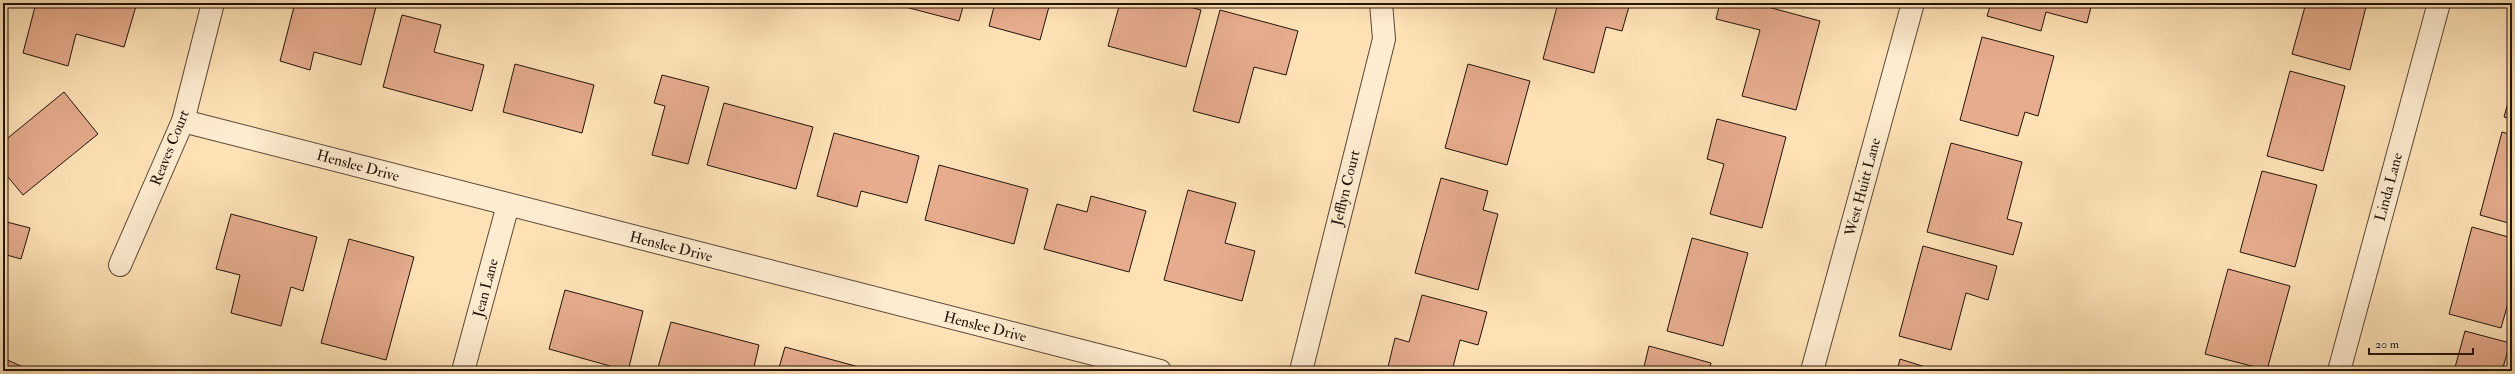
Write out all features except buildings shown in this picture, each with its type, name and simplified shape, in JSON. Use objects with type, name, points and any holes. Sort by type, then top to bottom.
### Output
[{"type":"street","name":"Reaves Court","points":[[120,265],[183,121],[213,3]]},
{"type":"street","name":"West Huitt Lane","points":[[1812,371],[1913,3]]},
{"type":"street","name":"Linda Lane","points":[[2339,371],[2439,3]]},
{"type":"street","name":"Jefflyn Court","points":[[1301,371],[1384,39],[1381,4]]},
{"type":"street","name":"Henslee Drive","points":[[183,121],[1160,371]]},
{"type":"street","name":"Jean Lane","points":[[464,371],[508,205]]}]
